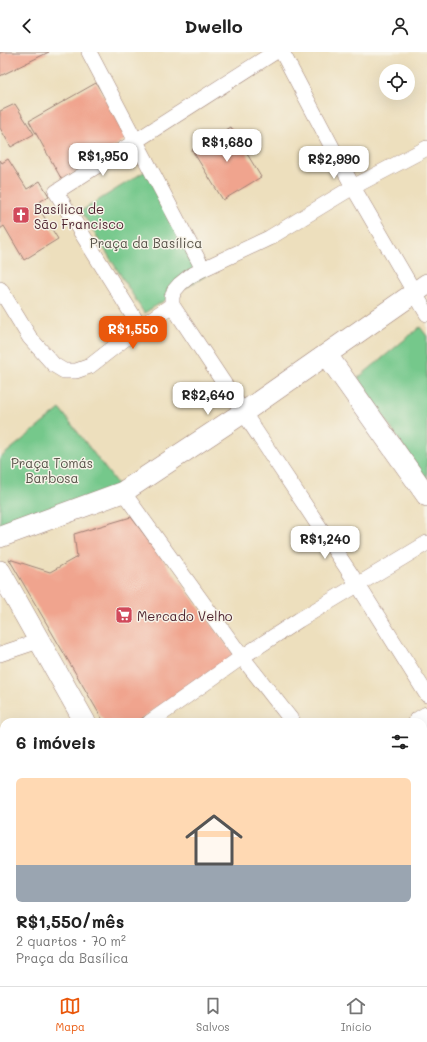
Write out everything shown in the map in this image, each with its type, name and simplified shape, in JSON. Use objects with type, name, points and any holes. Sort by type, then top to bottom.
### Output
[{"type":"street","points":[[89,52],[203,269]]},
{"type":"street","points":[[140,328],[56,192],[275,52]]},
{"type":"street","points":[[282,52],[353,187],[421,289],[427,314]]},
{"type":"street","points":[[427,148],[353,187],[269,238],[203,269],[180,284],[174,291],[172,298],[172,305],[358,585],[427,695]]},
{"type":"street","points":[[0,289],[30,338],[54,365],[64,371],[76,371],[90,366],[172,305]]},
{"type":"street","points":[[0,537],[123,492],[244,412],[421,289]]},
{"type":"street","points":[[327,355],[427,496]]},
{"type":"street","points":[[123,492],[242,657],[290,718]]},
{"type":"street","points":[[156,718],[242,657],[299,620],[427,543]]},
{"type":"street","points":[[0,571],[82,718]]},
{"type":"street","points":[[0,654],[39,641]]},
{"type":"green space","name":"Praça da Basílica","points":[[147,170],[210,273],[144,313],[81,211]]},
{"type":"green space","points":[[420,327],[427,336],[427,482],[358,378]]},
{"type":"green space","name":"Praça Tomás Barbosa","points":[[60,409],[121,489],[0,533],[0,458]]},
{"type":"building","points":[[0,52],[49,52],[0,76]]},
{"type":"building","points":[[96,83],[129,137],[62,180],[29,121]]},
{"type":"building","points":[[15,104],[34,134],[11,147],[0,128],[0,111]]},
{"type":"building","points":[[231,127],[261,177],[223,200],[192,150]]},
{"type":"building","name":"Basílica de São Francisco","points":[[8,159],[27,189],[40,181],[49,196],[36,204],[58,239],[24,260],[4,226],[0,229],[0,160],[2,163]]},
{"type":"building","name":"Mercado Velho","points":[[131,517],[237,658],[142,718],[102,718],[9,559],[50,572],[77,557],[74,534]]},
{"type":"place","name":"Basílica de São Francisco","points":[[21,215]]},
{"type":"place","name":"Mercado Velho","points":[[124,615]]}]
